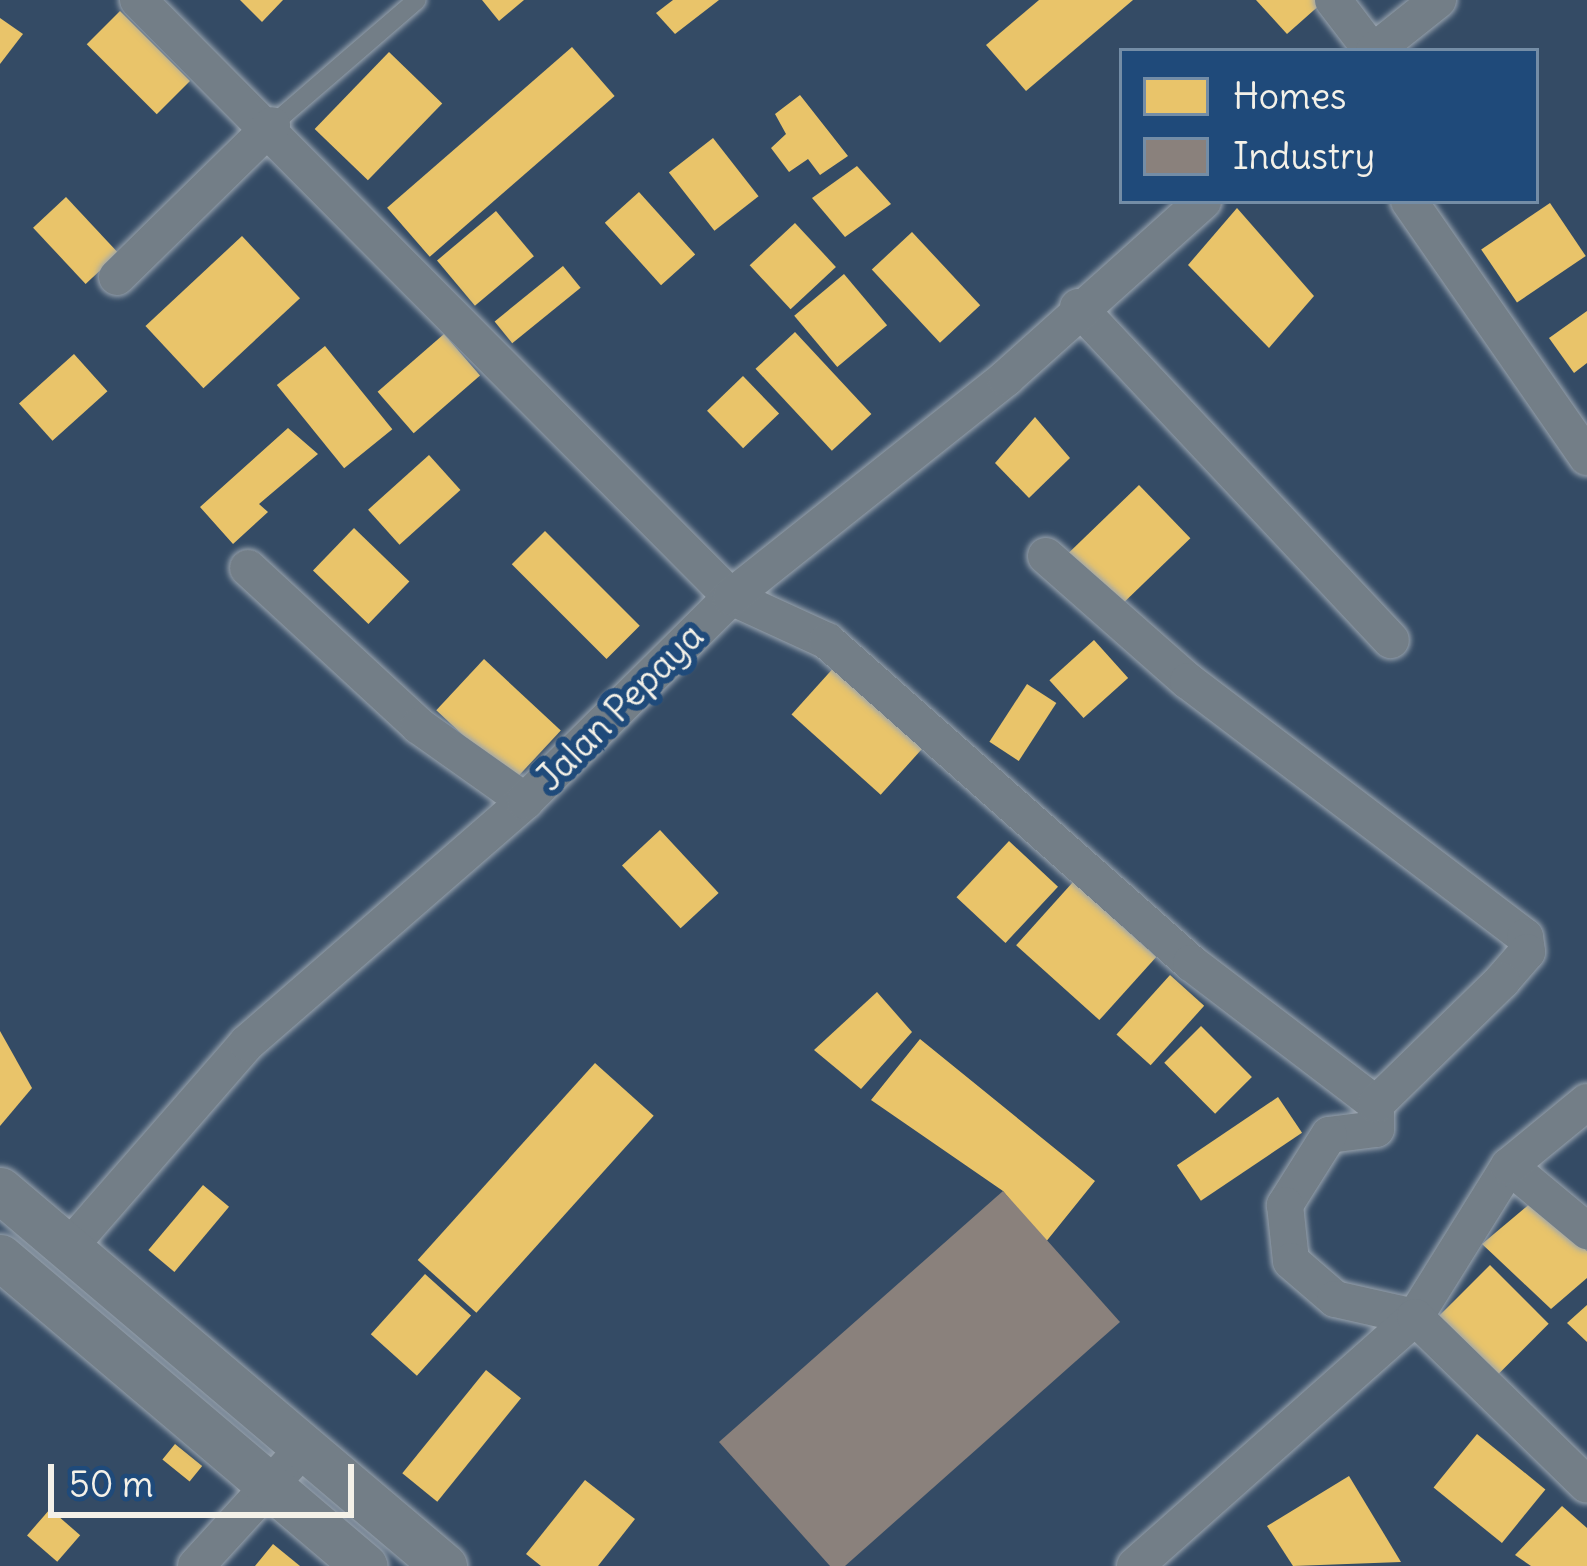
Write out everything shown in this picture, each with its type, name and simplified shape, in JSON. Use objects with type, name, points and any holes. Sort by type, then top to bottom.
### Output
[{"type":"street","points":[[138,0],[272,125],[731,597],[827,641],[1191,963],[1376,1104]]},
{"type":"street","points":[[1333,0],[1371,48]]},
{"type":"street","points":[[1377,48],[1438,0]]},
{"type":"street","points":[[117,277],[272,125]]},
{"type":"street","name":"Jalan Pepaya","points":[[70,1246],[248,1043],[525,801],[731,597],[1006,378],[1078,307],[1199,204]]},
{"type":"street","points":[[1411,204],[1587,457]]},
{"type":"street","points":[[1078,307],[1391,640]]},
{"type":"street","points":[[1046,556],[1187,681],[1525,938],[1527,952],[1502,982],[1376,1104],[1376,1129],[1329,1135],[1285,1205],[1292,1261],[1335,1299],[1415,1317],[1587,1484]]},
{"type":"street","points":[[248,568],[419,726],[525,801]]},
{"type":"street","points":[[1136,1566],[1415,1317],[1509,1166],[1587,1102]]},
{"type":"street","points":[[1509,1166],[1587,1231]]},
{"type":"street","points":[[0,1190],[444,1566]]},
{"type":"street","points":[[0,1257],[365,1566]]},
{"type":"street","points":[[196,1566],[302,1450]]},
{"type":"lane","points":[[272,125],[417,0]]},
{"type":"building: Homes","points":[[240,0],[283,0],[262,22]]},
{"type":"building: Homes","points":[[482,0],[524,0],[499,21]]},
{"type":"building: Homes","points":[[673,0],[719,0],[675,34],[656,13]]},
{"type":"building: Homes","points":[[1039,0],[1133,0],[1026,91],[986,45]]},
{"type":"building: Homes","points":[[1256,0],[1320,0],[1322,3],[1287,34]]},
{"type":"building: Homes","points":[[120,11],[190,81],[157,114],[87,44]]},
{"type":"building: Homes","points":[[0,18],[23,34],[0,64]]},
{"type":"building: Homes","points":[[572,47],[615,96],[430,257],[387,208]]},
{"type":"building: Homes","points":[[389,52],[442,103],[368,180],[315,129]]},
{"type":"building: Homes","points":[[800,95],[848,156],[820,175],[808,159],[789,172],[771,148],[786,134],[775,114]]},
{"type":"building: Homes","points":[[713,138],[759,196],[714,231],[669,172]]},
{"type":"building: Homes","points":[[857,166],[891,204],[845,237],[812,198]]},
{"type":"building: Homes","points":[[639,192],[695,254],[661,285],[605,223]]},
{"type":"building: Homes","points":[[66,197],[119,253],[86,284],[33,228]]},
{"type":"building: Homes","points":[[1550,203],[1586,256],[1517,302],[1481,249]]},
{"type":"building: Homes","points":[[1237,208],[1314,296],[1269,348],[1188,265]]},
{"type":"building: Homes","points":[[496,211],[534,256],[475,306],[437,260]]},
{"type":"building: Homes","points":[[795,223],[836,267],[791,309],[750,265]]},
{"type":"building: Homes","points":[[912,232],[980,305],[940,343],[872,270]]},
{"type":"building: Homes","points":[[242,236],[300,298],[203,388],[145,326]]},
{"type":"building: Homes","points":[[563,266],[581,288],[512,343],[495,321]]},
{"type":"building: Homes","points":[[844,274],[887,325],[837,367],[794,316]]},
{"type":"building: Homes","points":[[1587,311],[1587,363],[1574,373],[1549,338]]},
{"type":"building: Homes","points":[[795,332],[871,414],[832,451],[756,369]]},
{"type":"building: Homes","points":[[444,334],[480,376],[414,433],[378,392]]},
{"type":"building: Homes","points":[[325,346],[392,429],[344,468],[277,385]]},
{"type":"building: Homes","points":[[74,354],[107,391],[52,441],[19,404]]},
{"type":"building: Homes","points":[[743,376],[779,413],[743,448],[707,411]]},
{"type":"building: Homes","points":[[1035,417],[1070,458],[1029,498],[995,463]]},
{"type":"building: Homes","points":[[288,428],[318,454],[259,504],[268,512],[233,544],[200,507]]},
{"type":"building: Homes","points":[[429,455],[460,490],[400,545],[368,510]]},
{"type":"building: Homes","points":[[1139,485],[1190,538],[1116,610],[1065,557]]},
{"type":"building: Homes","points":[[354,528],[409,581],[368,624],[313,570]]},
{"type":"building: Homes","points":[[545,531],[640,626],[607,659],[512,564]]},
{"type":"building: Homes","points":[[1094,640],[1128,678],[1084,718],[1049,680]]},
{"type":"building: Homes","points":[[484,659],[561,731],[513,782],[436,710]]},
{"type":"building: Homes","points":[[837,664],[926,744],[881,795],[791,715]]},
{"type":"building: Homes","points":[[1027,684],[1056,703],[1019,761],[989,742]]},
{"type":"building: Homes","points":[[660,830],[719,893],[681,928],[622,865]]},
{"type":"building: Homes","points":[[1009,841],[1058,887],[1005,943],[956,897]]},
{"type":"building: Homes","points":[[1073,882],[1156,957],[1099,1020],[1016,945]]},
{"type":"building: Homes","points":[[1170,975],[1204,1006],[1151,1065],[1116,1034]]},
{"type":"building: Homes","points":[[877,992],[912,1032],[861,1089],[814,1050]]},
{"type":"building: Homes","points":[[1201,1026],[1252,1077],[1215,1114],[1164,1063]]},
{"type":"building: Homes","points":[[0,1031],[32,1088],[0,1126]]},
{"type":"building: Homes","points":[[920,1039],[1095,1181],[1045,1243],[1003,1191],[871,1100]]},
{"type":"building: Homes","points":[[595,1063],[654,1116],[476,1313],[418,1260]]},
{"type":"building: Homes","points":[[1278,1097],[1302,1133],[1201,1201],[1177,1165]]},
{"type":"building: Homes","points":[[203,1185],[229,1207],[174,1272],[148,1250]]},
{"type":"building: Homes","points":[[1532,1202],[1587,1251],[1587,1278],[1551,1309],[1482,1244]]},
{"type":"building: Homes","points":[[1490,1265],[1549,1324],[1496,1377],[1437,1318]]},
{"type":"building: Homes","points":[[425,1274],[471,1315],[417,1376],[371,1334]]},
{"type":"building: Homes","points":[[1587,1305],[1587,1342],[1567,1323]]},
{"type":"building: Homes","points":[[486,1370],[521,1398],[437,1502],[402,1473]]},
{"type":"building: Homes","points":[[1477,1434],[1545,1489],[1502,1543],[1434,1488]]},
{"type":"building: Homes","points":[[175,1444],[202,1466],[190,1482],[162,1460]]},
{"type":"building: Homes","points":[[1349,1476],[1401,1562],[1293,1566],[1267,1526]]},
{"type":"building: Homes","points":[[585,1480],[635,1519],[598,1566],[541,1566],[526,1554]]},
{"type":"building: Homes","points":[[1562,1506],[1587,1528],[1587,1566],[1531,1566],[1515,1555]]},
{"type":"building: Homes","points":[[50,1509],[80,1535],[57,1562],[27,1535]]},
{"type":"building: Homes","points":[[273,1544],[300,1566],[255,1566]]},
{"type":"building: Industry","points":[[1003,1191],[1120,1322],[845,1566],[830,1566],[719,1442]]}]
